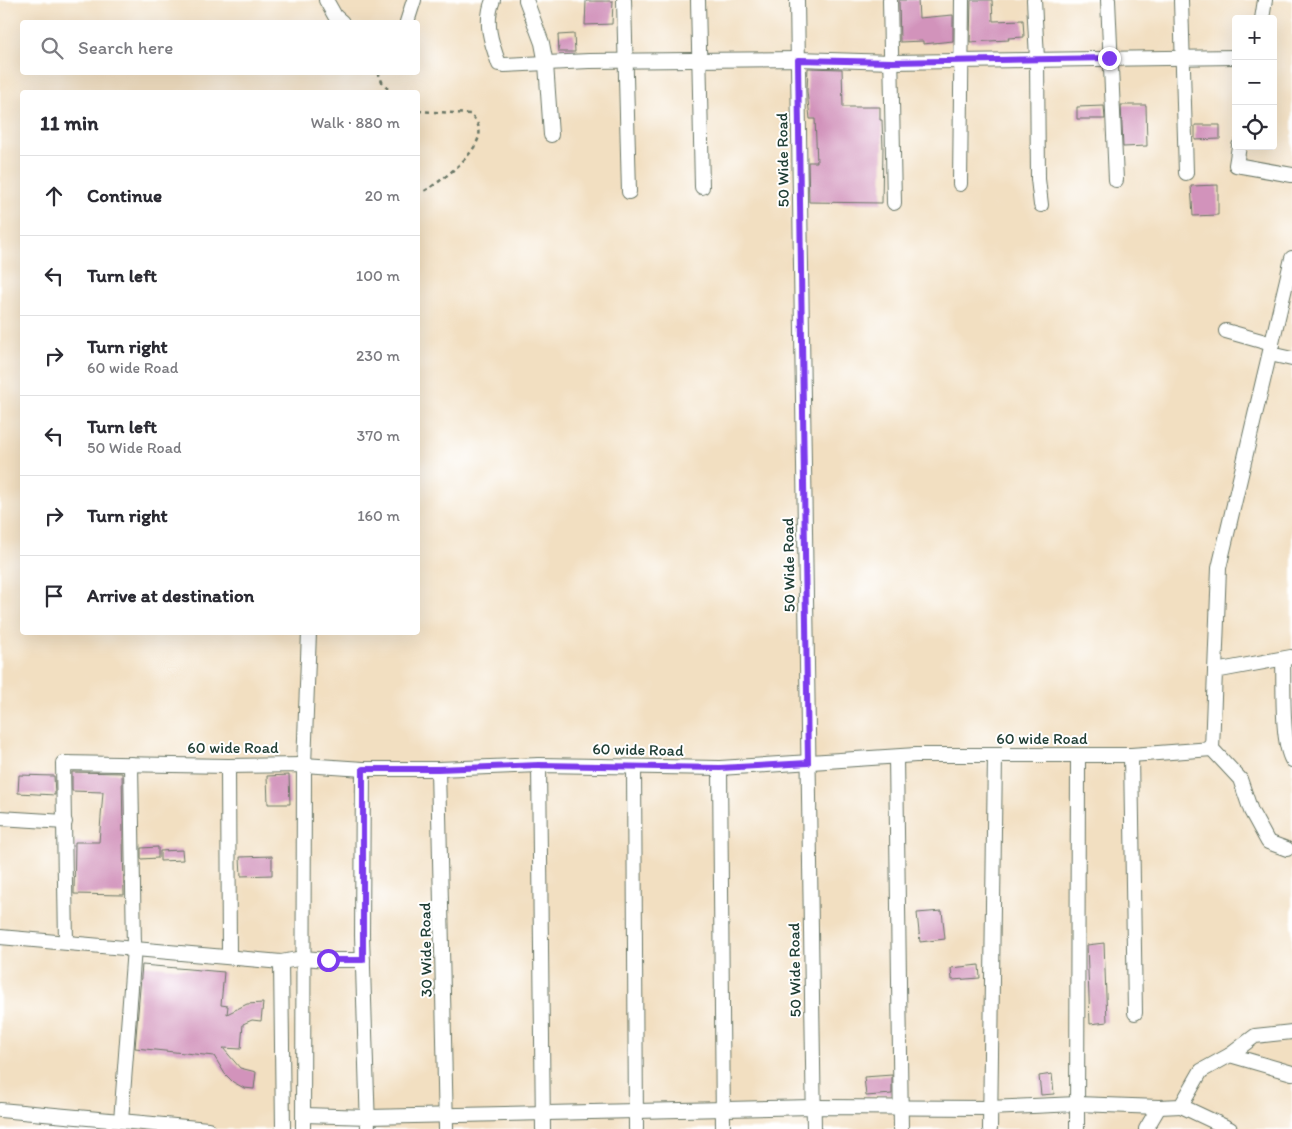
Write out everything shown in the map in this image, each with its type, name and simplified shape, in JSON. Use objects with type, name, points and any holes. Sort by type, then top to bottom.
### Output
[{"type":"street","points":[[326,0],[334,16],[339,20]]},
{"type":"street","points":[[408,20],[414,0]]},
{"type":"street","points":[[493,0],[489,11],[488,30],[498,64],[516,66],[699,60],[892,62],[1232,57]]},
{"type":"street","points":[[526,0],[542,43],[546,64],[551,135]]},
{"type":"street","points":[[624,0],[629,192]]},
{"type":"street","points":[[698,0],[702,187]]},
{"type":"street","name":"50 Wide Road","points":[[797,0],[814,1129]]},
{"type":"street","points":[[890,0],[894,203]]},
{"type":"street","points":[[960,184],[962,0]]},
{"type":"street","points":[[1034,0],[1037,59],[1038,179],[1041,205]]},
{"type":"street","points":[[1108,0],[1109,58],[1116,180]]},
{"type":"street","points":[[1181,0],[1186,173]]},
{"type":"street","points":[[1263,15],[1265,0]]},
{"type":"street","points":[[1238,150],[1236,166],[1292,175]]},
{"type":"street","points":[[1287,849],[1268,842],[1251,811],[1240,779],[1212,749],[1219,568],[1292,258]]},
{"type":"street","points":[[1226,331],[1292,359]]},
{"type":"street","points":[[309,635],[304,765],[303,1122],[368,1123],[446,1114],[813,1107],[989,1108],[1077,1104],[1159,1108],[1181,1106],[1230,1129]]},
{"type":"street","points":[[1215,670],[1287,658],[1285,736],[1287,752],[1292,760]]},
{"type":"street","name":"60 wide Road","points":[[65,822],[63,763],[228,766],[304,765],[363,769],[438,769],[539,765],[720,768],[916,755],[1132,755],[1212,749]]},
{"type":"street","points":[[1132,755],[1135,1013]]},
{"type":"street","points":[[990,1129],[995,756]]},
{"type":"street","points":[[1076,1129],[1078,756]]},
{"type":"street","points":[[896,757],[901,1129]]},
{"type":"street","points":[[121,1121],[134,948],[131,764]]},
{"type":"street","points":[[539,765],[543,1129]]},
{"type":"street","points":[[228,766],[229,957]]},
{"type":"street","points":[[634,767],[636,1129]]},
{"type":"street","points":[[720,768],[723,1129]]},
{"type":"street","points":[[363,769],[363,960],[368,1123]]},
{"type":"street","name":"30 Wide Road","points":[[438,769],[446,1129]]},
{"type":"street","points":[[0,818],[65,822],[66,942]]},
{"type":"street","points":[[0,937],[281,962],[303,958],[363,960]]},
{"type":"street","points":[[281,962],[283,1129]]},
{"type":"street","points":[[1181,1106],[1200,1071],[1230,1055],[1255,1036],[1292,1032]]},
{"type":"street","points":[[1230,1055],[1292,1073]]},
{"type":"street","points":[[1146,1129],[1159,1108]]},
{"type":"street","points":[[0,1110],[208,1129]]},
{"type":"path","points":[[379,75],[383,84],[389,90]]},
{"type":"path","points":[[420,111],[471,114],[479,126],[479,136],[460,164],[438,183],[423,192]]},
{"type":"building","points":[[899,0],[918,0],[919,18],[953,15],[953,41],[923,44],[923,41],[900,42]]},
{"type":"building","points":[[971,0],[992,0],[993,21],[1023,20],[1024,37],[1008,38],[1009,40],[970,42]]},
{"type":"building","points":[[586,1],[613,1],[612,24],[585,25]]},
{"type":"building","points":[[574,34],[575,52],[559,52],[558,35]]},
{"type":"building","points":[[808,68],[842,69],[843,107],[880,107],[883,148],[882,203],[809,202],[808,162],[817,162],[815,119],[810,119],[807,91]]},
{"type":"building","points":[[1121,105],[1146,105],[1147,146],[1123,147]]},
{"type":"building","points":[[1104,106],[1105,119],[1077,119],[1077,107]]},
{"type":"building","points":[[1195,125],[1220,125],[1220,139],[1195,140]]},
{"type":"building","points":[[1218,185],[1218,215],[1193,216],[1191,186]]},
{"type":"building","points":[[72,772],[122,773],[124,895],[74,894],[75,842],[99,842],[103,792],[72,791]]},
{"type":"building","points":[[19,775],[54,776],[55,795],[18,793]]},
{"type":"building","points":[[289,775],[290,804],[268,804],[267,776]]},
{"type":"building","points":[[158,847],[158,858],[141,859],[141,848]]},
{"type":"building","points":[[182,850],[183,860],[160,861],[160,851]]},
{"type":"building","points":[[272,856],[272,875],[241,876],[240,857]]},
{"type":"building","points":[[942,911],[945,939],[920,942],[917,913]]},
{"type":"building","points":[[1104,943],[1107,1022],[1090,1024],[1087,945]]},
{"type":"building","points":[[142,965],[224,972],[221,1005],[228,1006],[227,1014],[247,1004],[263,1003],[261,1021],[252,1020],[243,1024],[241,1049],[223,1048],[240,1068],[256,1072],[254,1089],[244,1088],[233,1082],[225,1074],[214,1056],[135,1048]]},
{"type":"building","points":[[979,965],[980,978],[952,980],[951,968]]},
{"type":"building","points":[[1052,1074],[1054,1094],[1041,1095],[1039,1076]]},
{"type":"building","points":[[892,1075],[892,1094],[866,1096],[864,1077]]},
{"type":"route","points":[[328,960],[363,960],[363,769],[438,769],[539,765],[720,768],[808,763],[798,60],[892,62],[1109,58]]}]
